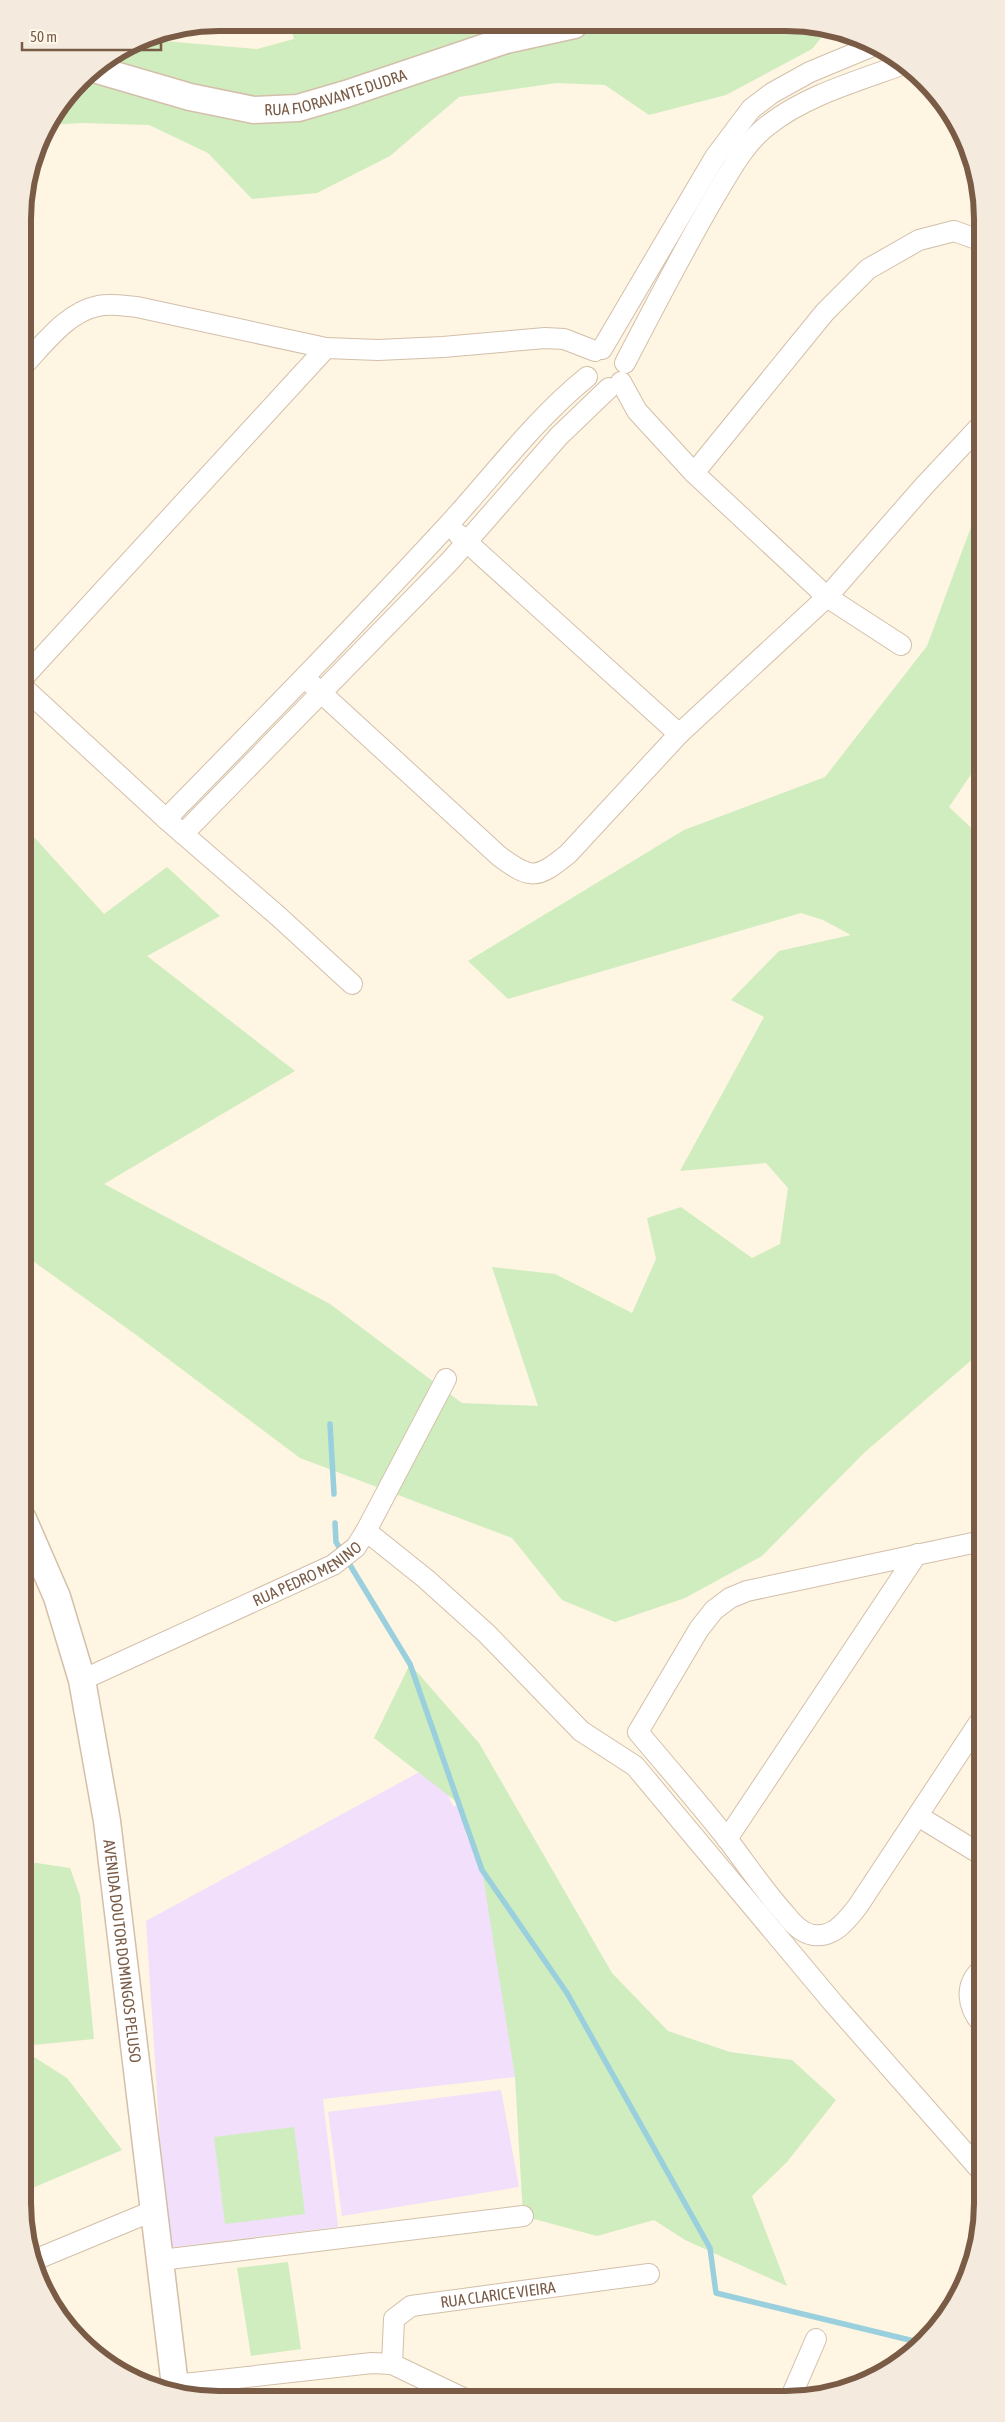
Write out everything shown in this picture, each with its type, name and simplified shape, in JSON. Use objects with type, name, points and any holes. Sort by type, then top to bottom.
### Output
[{"type":"street","name":"RUA FIORAVANTE DUDRA","points":[[103,72],[190,97],[254,110],[298,108],[346,94],[487,46],[542,31]]},
{"type":"street","points":[[618,378],[596,387],[587,377],[585,365],[599,350],[715,157],[751,110],[772,93],[810,72],[864,49]]},
{"type":"street","points":[[183,834],[468,542],[559,436],[618,378],[667,280],[718,192],[748,147],[765,127],[788,112],[824,93],[896,67]]},
{"type":"street","points":[[694,473],[825,312],[868,269],[919,240],[954,231],[974,238]]},
{"type":"street","points":[[31,357],[53,334],[77,314],[98,306],[137,307],[326,348],[378,350],[444,347],[545,338],[564,339],[599,350],[616,352],[618,378],[637,411],[694,473],[827,597],[902,645]]},
{"type":"street","points":[[31,669],[326,348]]},
{"type":"street","points":[[166,819],[305,678],[448,526],[563,396],[587,377]]},
{"type":"street","points":[[305,678],[499,856],[517,870],[529,874],[539,873],[553,866],[568,854],[679,734],[827,597],[924,486],[974,433]]},
{"type":"street","points":[[448,526],[679,734]]},
{"type":"street","points":[[31,694],[166,819],[278,916],[352,984]]},
{"type":"street","name":"RUA PEDRO MENINO","points":[[82,1680],[333,1565],[361,1539],[446,1379]]},
{"type":"street","name":"AVENIDA DOUTOR DOMINGOS PELUSO","points":[[31,1537],[57,1597],[82,1680],[107,1821],[175,2385]]},
{"type":"street","points":[[361,1539],[426,1580],[487,1634],[581,1731],[622,1756],[644,1777],[834,2004],[974,2163]]},
{"type":"street","points":[[622,1756],[698,1629],[714,1610],[730,1598],[747,1591],[974,1543]]},
{"type":"street","points":[[727,1839],[917,1554]]},
{"type":"street","points":[[638,1732],[727,1839],[786,1916],[800,1929],[822,1936],[834,1932],[858,1906],[974,1730]]},
{"type":"street","points":[[918,1816],[974,1850]]},
{"type":"street","points":[[974,1977],[969,1988],[969,2001],[974,2010]]},
{"type":"street","points":[[40,2258],[155,2210]]},
{"type":"street","points":[[161,2260],[523,2216]]},
{"type":"street","name":"RUA CLARICE VIEIRA","points":[[392,2364],[394,2319],[411,2306],[649,2274]]},
{"type":"street","points":[[794,2390],[816,2339]]},
{"type":"street","points":[[190,2388],[372,2363],[392,2364],[448,2391]]},
{"type":"shaded area","points":[[434,1764],[453,1806],[462,1805],[466,1835],[490,1887],[515,2077],[323,2099],[338,2227],[167,2248],[146,1921]]},
{"type":"shaded area","points":[[501,2090],[519,2187],[342,2216],[328,2112]]},
{"type":"green space","points":[[292,31],[785,31],[823,35],[812,49],[726,95],[649,115],[605,85],[557,83],[459,97],[390,156],[317,193],[252,199],[208,153],[149,125],[83,123],[57,124],[78,95],[95,78],[125,57],[159,41],[257,49],[294,39]]},
{"type":"green space","points":[[974,525],[974,770],[949,807],[974,830],[974,1358],[865,1452],[762,1556],[685,1598],[615,1622],[562,1600],[512,1538],[300,1458],[135,1334],[31,1260],[31,834],[104,914],[167,867],[220,916],[147,956],[295,1071],[104,1184],[330,1304],[462,1403],[538,1406],[492,1267],[555,1274],[632,1313],[656,1259],[647,1218],[681,1207],[752,1258],[780,1244],[788,1188],[766,1163],[680,1171],[764,1017],[731,1000],[779,951],[851,935],[823,920],[801,913],[508,999],[468,961],[684,830],[825,777],[927,646],[971,527]]},
{"type":"green space","points":[[410,1664],[479,1743],[612,1973],[668,2031],[730,2052],[792,2060],[836,2100],[787,2162],[752,2196],[787,2286],[685,2240],[654,2220],[597,2236],[523,2216],[515,2077],[482,1870],[462,1806],[374,1738]]},
{"type":"green space","points":[[31,1862],[70,1868],[80,1896],[94,2039],[31,2045]]},
{"type":"green space","points":[[31,2055],[67,2078],[122,2150],[31,2189]]},
{"type":"green space","points":[[294,2127],[305,2214],[225,2224],[214,2137]]},
{"type":"green space","points":[[288,2262],[301,2349],[251,2356],[237,2268]]},
{"type":"waterway","points":[[330,1424],[334,1494]]},
{"type":"waterway","points":[[335,1523],[336,1542],[410,1664],[482,1870],[567,1993],[710,2248],[716,2293],[913,2341]]}]
